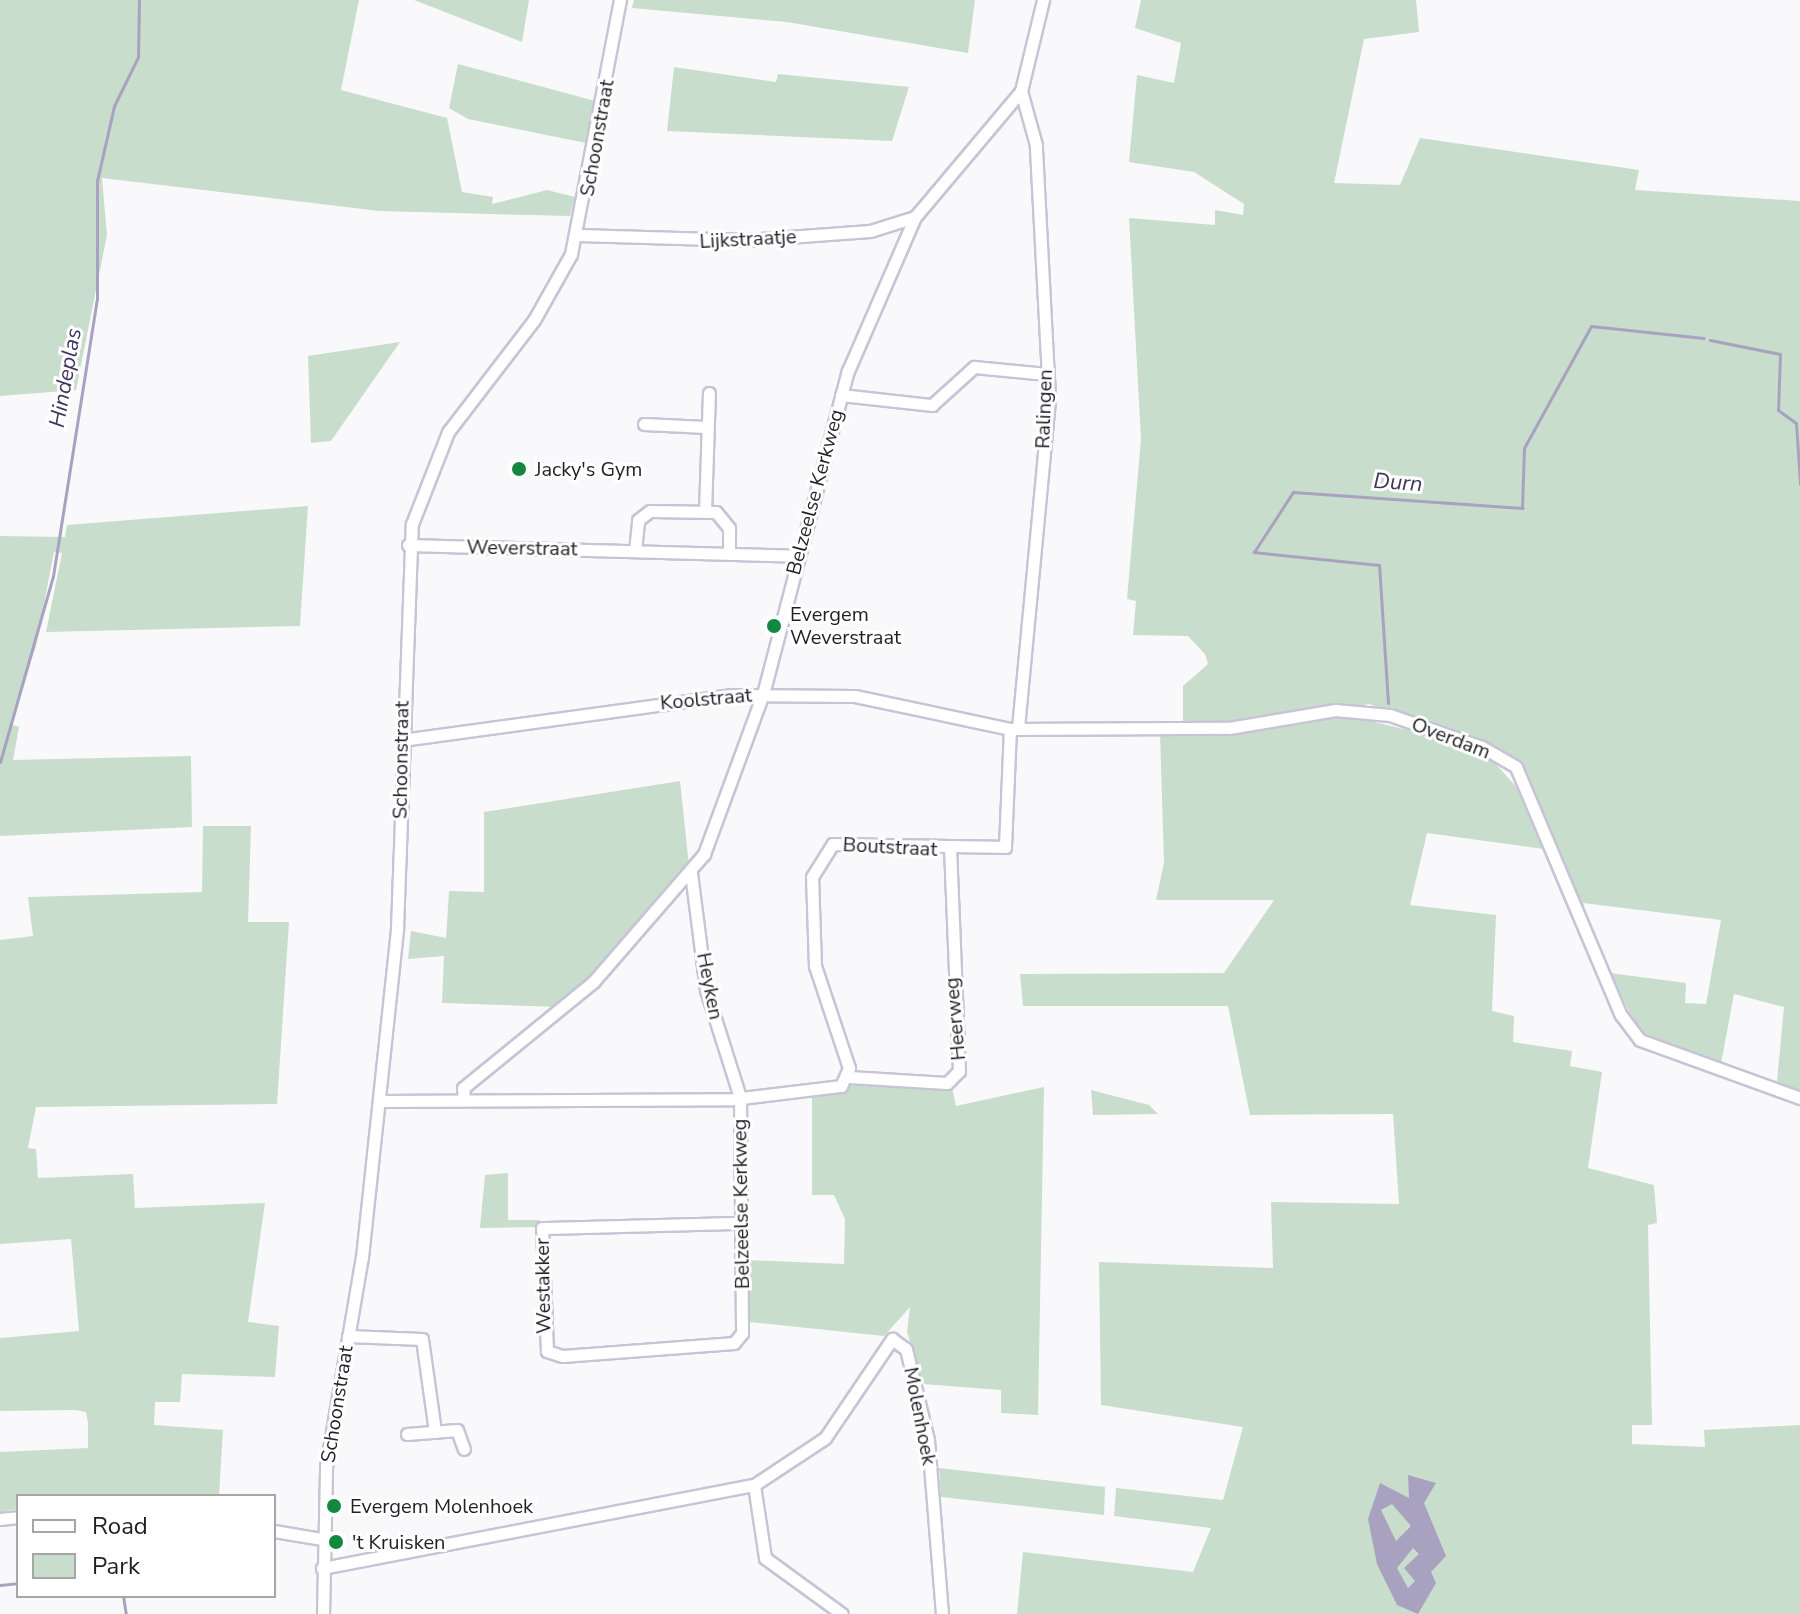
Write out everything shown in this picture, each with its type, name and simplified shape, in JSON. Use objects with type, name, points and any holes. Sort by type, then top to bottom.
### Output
[{"type":"street","name":"Schoonstraat","points":[[323,1614],[322,1539],[328,1448],[348,1336],[380,1101],[397,928],[408,545],[422,487],[448,432],[534,320],[578,235],[620,0]]},
{"type":"street","name":"Ralingen","points":[[915,217],[1021,91],[1043,0]]},
{"type":"street","name":"Ralingen","points":[[1014,728],[1047,374],[1036,145],[1021,91]]},
{"type":"street","name":"Lijkstraatje","points":[[578,235],[747,240],[870,231],[915,217]]},
{"type":"street","name":"Belzeelse Kerkweg","points":[[464,1098],[463,1088],[594,981],[691,873],[732,791],[763,694],[841,395],[915,217]]},
{"type":"street","points":[[841,395],[932,405],[974,367],[1047,374]]},
{"type":"street","points":[[705,512],[709,393]]},
{"type":"street","points":[[644,424],[706,427]]},
{"type":"street","points":[[635,551],[645,512],[705,512],[726,517],[729,551]]},
{"type":"street","name":"Weverstraat","points":[[408,545],[729,551],[797,556]]},
{"type":"street","name":"Koolstraat","points":[[402,740],[763,694],[855,696],[1014,728]]},
{"type":"street","name":"Overdam","points":[[1014,728],[1229,728],[1365,711],[1482,747],[1525,780],[1632,1032],[1650,1047],[1800,1098]]},
{"type":"street","name":"Boutstraat","points":[[849,1077],[815,966],[807,892],[824,852],[840,843],[950,851],[1007,844],[1014,728]]},
{"type":"street","name":"Heerweg","points":[[849,1077],[947,1083],[959,1071],[950,851]]},
{"type":"street","name":"Heyken","points":[[691,873],[706,990],[740,1097]]},
{"type":"street","points":[[740,1097],[833,1088],[849,1077]]},
{"type":"street","name":"Belzeelse Kerkweg","points":[[380,1101],[740,1097],[738,1223],[742,1333],[734,1343]]},
{"type":"street","name":"Westakker","points":[[734,1343],[550,1354],[541,1231],[738,1223]]},
{"type":"street","points":[[348,1336],[422,1339],[435,1432]]},
{"type":"street","name":"Molenhoek","points":[[322,1568],[754,1485],[825,1438],[886,1339],[902,1342],[928,1440],[942,1614]]},
{"type":"street","points":[[407,1434],[461,1431],[464,1449]]},
{"type":"street","points":[[754,1485],[765,1558],[842,1614]]},
{"type":"street","points":[[276,1531],[322,1539]]},
{"type":"green space","points":[[0,0],[359,0],[341,90],[447,118],[462,192],[493,197],[492,204],[547,190],[575,197],[570,216],[379,211],[102,178],[107,235],[76,390],[0,396]]},
{"type":"green space","points":[[414,0],[529,0],[522,42]]},
{"type":"green space","points":[[634,0],[975,0],[968,53],[787,22],[632,8]]},
{"type":"green space","points":[[1141,0],[1416,0],[1419,32],[1364,39],[1334,183],[1400,185],[1420,138],[1639,170],[1635,190],[1800,201],[1800,1092],[1777,1081],[1784,1007],[1734,994],[1721,1064],[1639,1031],[1610,973],[1686,983],[1685,1003],[1706,1004],[1721,920],[1583,903],[1592,935],[1530,782],[1492,745],[1369,704],[1254,721],[1183,721],[1183,686],[1208,664],[1205,654],[1188,636],[1133,635],[1136,601],[1127,599],[1141,439],[1129,218],[1215,225],[1215,210],[1243,215],[1244,204],[1194,172],[1129,162],[1137,75],[1174,83],[1181,43],[1135,28]]},
{"type":"green space","points":[[458,64],[595,101],[586,143],[468,119],[449,108]]},
{"type":"green space","points":[[674,67],[776,82],[778,74],[909,87],[892,141],[667,131]]},
{"type":"green space","points":[[400,342],[331,441],[311,443],[308,356]]},
{"type":"green space","points":[[308,506],[300,626],[46,632],[62,553],[54,552],[36,646],[10,724],[19,727],[13,760],[191,756],[192,827],[0,836],[0,536],[65,537],[67,525]]},
{"type":"green space","points":[[1345,715],[1429,735],[1493,761],[1521,792],[1544,849],[1427,833],[1410,905],[1496,915],[1492,1011],[1514,1016],[1513,1042],[1572,1051],[1570,1066],[1602,1072],[1588,1168],[1654,1185],[1657,1223],[1648,1225],[1652,1425],[1632,1425],[1632,1444],[1705,1447],[1704,1430],[1800,1425],[1800,1614],[1017,1614],[1023,1552],[1193,1572],[1211,1528],[1114,1516],[1116,1488],[1223,1500],[1243,1427],[1101,1405],[1099,1262],[1273,1268],[1271,1202],[1399,1204],[1393,1114],[1250,1115],[1228,1006],[1023,1006],[1020,974],[1224,973],[1274,900],[1156,900],[1164,863],[1160,733],[1227,735]]},
{"type":"green space","points":[[680,781],[689,866],[638,933],[558,1007],[442,1003],[444,956],[408,959],[411,931],[446,938],[449,891],[484,892],[484,812]]},
{"type":"green space","points":[[203,826],[251,826],[248,922],[289,922],[277,1104],[36,1107],[28,1148],[36,1149],[38,1178],[133,1174],[135,1208],[265,1203],[248,1322],[279,1326],[275,1377],[182,1374],[180,1402],[155,1402],[154,1425],[223,1430],[219,1494],[16,1494],[16,1509],[0,1512],[0,1452],[88,1448],[88,1423],[86,1412],[75,1410],[0,1411],[0,1338],[79,1331],[71,1239],[0,1244],[0,940],[33,936],[28,897],[202,892]]},
{"type":"green space","points":[[852,1085],[952,1087],[956,1106],[1044,1087],[1038,1415],[1001,1413],[1001,1390],[923,1384],[907,1332],[910,1307],[884,1336],[749,1322],[747,1260],[844,1264],[845,1219],[834,1195],[812,1195],[812,1098]]},
{"type":"green space","points":[[1091,1090],[1149,1105],[1158,1114],[1093,1115]]},
{"type":"green space","points":[[508,1173],[508,1220],[540,1220],[539,1227],[480,1228],[485,1175]]},
{"type":"green space","points":[[939,1468],[1105,1487],[1104,1515],[941,1497]]},
{"type":"shaded area","points":[[1408,1475],[1436,1483],[1424,1503],[1446,1556],[1431,1572],[1436,1583],[1418,1614],[1397,1605],[1377,1564],[1368,1519],[1380,1483],[1409,1498]],"holes":[[[1392,1504],[1411,1526],[1396,1541],[1381,1510]],[[1413,1548],[1419,1554],[1404,1568],[1415,1581],[1408,1588],[1397,1568]]]},
{"type":"waterway","name":"Hindeplas","points":[[0,762],[53,576],[97,299],[97,181],[114,106],[138,57],[139,0]]},
{"type":"waterway","name":"Durn","points":[[1388,703],[1379,565],[1254,552],[1293,492],[1522,508],[1524,448],[1591,326],[1703,338]]},
{"type":"waterway","name":"Durn","points":[[1710,340],[1780,354],[1778,410],[1796,423],[1800,484]]},
{"type":"waterway","name":"Hindeplas","points":[[0,1585],[16,1583]]},
{"type":"waterway","name":"Hindeplas","points":[[123,1598],[126,1614]]},
{"type":"place","name":"Jacky's Gym","points":[[519,469]]},
{"type":"place","name":"Evergem Weverstraat","points":[[774,626]]},
{"type":"place","name":"Evergem Molenhoek","points":[[334,1506]]},
{"type":"place","name":"'t Kruisken","points":[[336,1542]]}]
